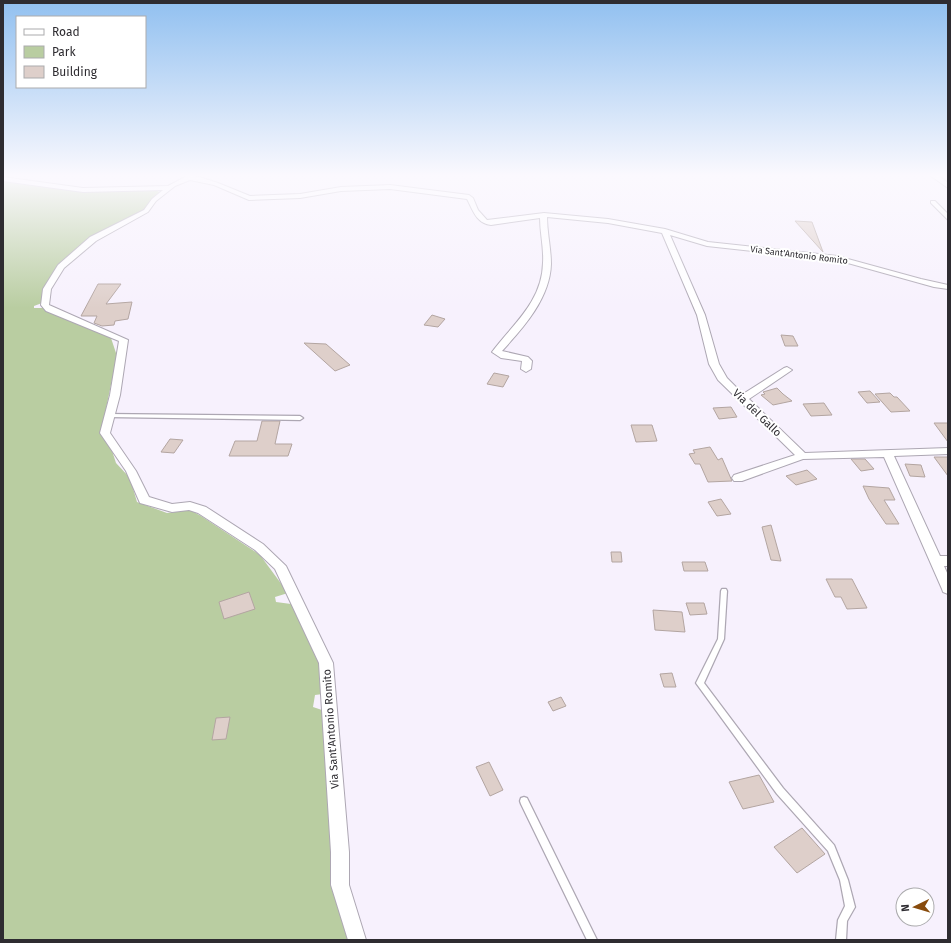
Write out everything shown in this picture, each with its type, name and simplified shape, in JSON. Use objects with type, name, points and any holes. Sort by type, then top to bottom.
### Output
[{"type":"street","name":"Via Sant'Antonio Romito","points":[[129,220],[94,239],[61,267],[47,289],[45,306],[124,340],[115,395],[105,433],[131,471],[144,500],[172,508],[190,506],[202,510],[259,547],[280,566],[326,663],[340,852],[340,885],[357,940]]},
{"type":"street","name":"Via Sant'Antonio Romito","points":[[483,220],[485,222],[502,220]]},
{"type":"street","points":[[526,369],[527,361],[525,359],[504,356],[497,352],[525,320],[543,287],[547,264],[543,220]]},
{"type":"street","name":"Via Sant'Antonio Romito","points":[[597,220],[665,231],[707,244],[837,258],[858,263],[917,282],[948,287]]},
{"type":"street","name":"Via del Gallo","points":[[665,231],[701,315],[714,364],[723,380],[802,456]]},
{"type":"street","points":[[742,399],[787,370]]},
{"type":"street","points":[[738,478],[802,456],[948,451]]},
{"type":"street","points":[[887,452],[942,561],[948,589]]},
{"type":"lane","points":[[109,416],[300,418]]},
{"type":"lane","points":[[724,590],[721,639],[700,683],[780,791],[831,848],[844,880],[850,907],[843,920],[841,940]]},
{"type":"lane","points":[[524,801],[592,940]]},
{"type":"green space","points":[[3,220],[128,220],[107,231],[58,267],[42,291],[42,303],[34,306],[34,308],[43,308],[46,311],[111,338],[117,356],[103,423],[116,463],[130,478],[137,502],[167,513],[190,510],[201,516],[260,555],[288,593],[275,597],[276,602],[291,604],[322,664],[323,694],[315,695],[313,707],[322,710],[333,887],[349,940],[3,940]]},
{"type":"building","points":[[795,221],[812,222],[823,252]]},
{"type":"building","points":[[98,284],[121,284],[106,304],[132,302],[128,319],[115,321],[114,325],[102,326],[94,323],[97,316],[81,316]]},
{"type":"building","points":[[432,315],[445,319],[438,327],[424,325]]},
{"type":"building","points":[[781,335],[793,336],[798,346],[785,346]]},
{"type":"building","points":[[304,343],[326,344],[350,365],[335,371]]},
{"type":"building","points":[[494,373],[509,376],[503,387],[487,384]]},
{"type":"building","points":[[777,388],[792,401],[773,405],[761,395],[765,394],[763,392]]},
{"type":"building","points":[[870,391],[880,402],[867,403],[858,392]]},
{"type":"building","points":[[890,393],[894,397],[897,397],[910,411],[891,412],[875,394]]},
{"type":"building","points":[[824,403],[832,415],[811,416],[803,404]]},
{"type":"building","points":[[731,407],[737,417],[719,419],[713,408]]},
{"type":"building","points":[[262,421],[280,421],[275,444],[292,444],[288,456],[229,456],[235,441],[257,441]]},
{"type":"building","points":[[934,423],[948,423],[948,442]]},
{"type":"building","points":[[631,425],[652,425],[657,441],[636,442]]},
{"type":"building","points":[[170,439],[183,440],[174,453],[161,452]]},
{"type":"building","points":[[710,447],[718,460],[722,458],[732,481],[708,482],[700,464],[695,464],[689,454],[695,453],[693,450]]},
{"type":"building","points":[[934,457],[948,457],[948,476]]},
{"type":"building","points":[[851,459],[865,459],[874,469],[861,471]]},
{"type":"building","points":[[905,464],[921,465],[925,477],[910,476]]},
{"type":"building","points":[[807,470],[817,479],[796,485],[786,476]]},
{"type":"building","points":[[863,486],[889,488],[895,500],[884,500],[899,524],[886,524],[869,499]]},
{"type":"building","points":[[721,499],[731,514],[717,516],[708,502]]},
{"type":"building","points":[[771,525],[781,561],[771,560],[762,527]]},
{"type":"building","points":[[611,552],[621,552],[622,562],[612,562]]},
{"type":"building","points":[[682,562],[705,562],[708,571],[684,571]]},
{"type":"building","points":[[826,579],[852,579],[867,608],[847,609],[841,597],[835,597]]},
{"type":"building","points":[[249,592],[255,609],[224,619],[219,602]]},
{"type":"building","points":[[686,603],[704,603],[707,614],[690,615]]},
{"type":"building","points":[[653,610],[682,612],[685,632],[655,630]]},
{"type":"building","points":[[672,673],[676,687],[664,687],[660,674]]},
{"type":"building","points":[[561,697],[566,706],[553,711],[548,702]]},
{"type":"building","points":[[230,717],[226,739],[212,740],[216,718]]},
{"type":"building","points":[[489,762],[503,790],[490,796],[476,767]]},
{"type":"building","points":[[759,775],[774,802],[743,809],[729,782]]},
{"type":"building","points":[[802,828],[825,854],[797,873],[774,847]]}]
